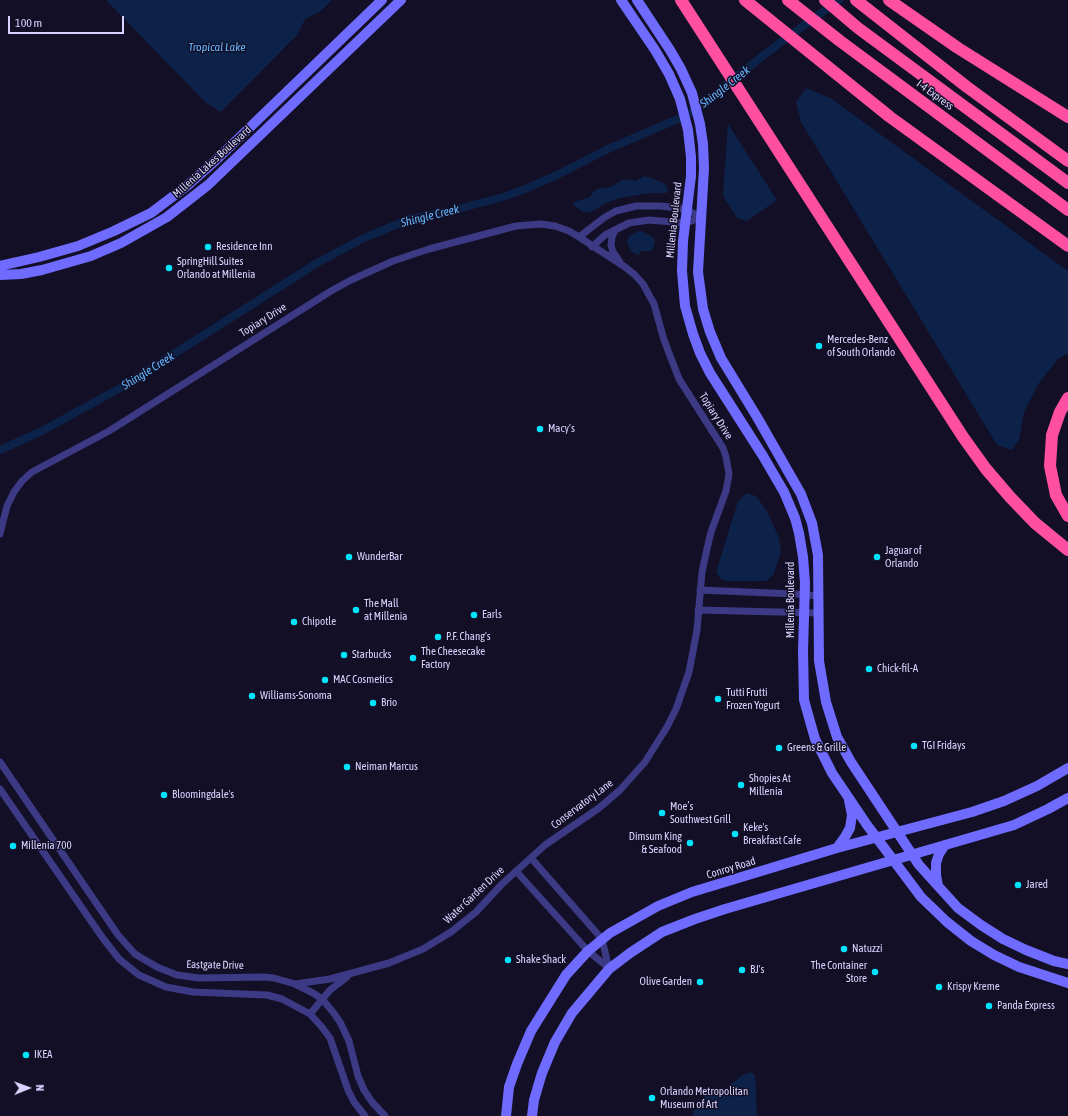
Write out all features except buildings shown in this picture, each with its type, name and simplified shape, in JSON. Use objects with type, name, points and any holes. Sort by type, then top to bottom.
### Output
[{"type":"highway","points":[[681,0],[972,450],[1010,498],[1035,523],[1068,550]]},
{"type":"highway","points":[[745,0],[890,117],[1068,246]]},
{"type":"highway","name":"I-4 Express","points":[[788,0],[840,42],[1068,210]]},
{"type":"highway","name":"I-4 Express","points":[[825,0],[858,28],[1068,183]]},
{"type":"highway","points":[[856,0],[967,87],[1068,161]]},
{"type":"highway","points":[[890,1],[965,52],[1068,117]]},
{"type":"highway","points":[[1068,398],[1060,412],[1052,435],[1050,466],[1056,495],[1068,516]]},
{"type":"street","name":"Millenia Lakes Boulevard","points":[[0,266],[78,246],[132,223],[151,213],[188,185],[382,0]]},
{"type":"street","name":"Millenia Lakes Boulevard","points":[[0,275],[21,274],[42,270],[91,256],[121,243],[167,217],[208,185],[401,0]]},
{"type":"street","name":"Millenia Boulevard","points":[[620,0],[666,68],[680,99],[688,130],[692,171],[682,249],[682,278],[685,306],[693,334],[710,373],[763,456],[784,492],[795,518],[801,541],[804,565],[804,700],[815,739],[832,773],[876,837],[922,897],[946,922],[971,941],[994,955],[1019,967],[1068,983]]},
{"type":"street","points":[[637,0],[678,63],[692,93],[700,124],[704,168],[699,279],[703,309],[708,325],[721,358],[758,416],[801,494],[812,524],[818,554],[819,661],[824,695],[832,723],[847,756],[896,832],[919,865],[958,908],[981,925],[1003,938],[1054,961],[1068,964]]},
{"type":"street","points":[[579,237],[605,217],[616,211],[627,208],[648,205],[688,210],[701,218]]},
{"type":"street","points":[[592,246],[605,235],[629,223],[649,220],[685,223],[701,218]]},
{"type":"street","name":"Topiary Drive","points":[[0,534],[7,506],[14,492],[22,481],[32,472],[109,431],[324,295],[351,280],[418,252],[516,226],[541,224],[555,226],[569,231],[635,275],[649,293],[660,320],[665,343],[679,379],[718,440],[726,457],[729,474],[728,482],[707,546],[700,590]]},
{"type":"street","name":"Topiary Drive","points":[[615,230],[611,245],[613,252],[625,267]]},
{"type":"street","points":[[700,590],[819,596]]},
{"type":"street","name":"Conservatory Lane","points":[[531,858],[545,845],[599,808],[620,790],[645,762],[655,748],[676,709],[689,674],[700,590]]},
{"type":"street","points":[[698,610],[819,613]]},
{"type":"street","name":"Eastgate Drive","points":[[0,762],[118,935],[135,954],[167,972],[188,977],[274,978],[295,984],[313,993],[333,1012],[345,1032],[349,1041],[358,1076],[364,1090],[372,1102],[385,1116]]},
{"type":"street","name":"Conroy Road","points":[[506,1116],[509,1087],[531,1031],[566,975],[588,951],[610,933],[658,906],[692,892],[837,848],[972,812],[1004,801],[1037,786],[1068,768]]},
{"type":"street","points":[[0,789],[110,950],[129,968],[152,982],[172,989],[193,992],[267,995],[282,999],[310,1014],[330,1038],[348,1090],[354,1102],[365,1116]]},
{"type":"street","points":[[837,848],[850,828],[852,815],[849,798]]},
{"type":"street","points":[[532,1116],[534,1100],[542,1073],[555,1042],[572,1013],[609,968],[662,932],[695,919],[1014,824],[1048,809],[1068,798]]},
{"type":"street","points":[[938,886],[936,863],[939,854],[945,845]]},
{"type":"street","points":[[531,858],[602,939],[609,968]]},
{"type":"street","name":"Water Garden Drive","points":[[295,984],[330,979],[358,972],[407,956],[451,932],[476,912],[516,870],[531,858]]},
{"type":"street","name":"Water Garden Drive","points":[[516,870],[588,951],[609,968]]},
{"type":"street","name":"Water Garden Drive","points":[[310,1014],[337,984],[345,978],[358,972]]},
{"type":"water","name":"Tropical Lake","points":[[106,0],[332,0],[321,11],[305,19],[298,34],[221,112],[205,102]]},
{"type":"water","points":[[806,88],[832,99],[1068,271],[1068,353],[1058,359],[1039,383],[1024,412],[1019,440],[1012,450],[997,445],[801,122],[796,102]]},
{"type":"water","points":[[728,124],[777,200],[747,221],[737,218],[723,196]]},
{"type":"water","points":[[644,176],[662,182],[667,186],[668,191],[666,193],[650,193],[620,198],[606,203],[591,212],[583,212],[573,205],[574,202],[590,197],[597,189],[611,187],[625,179],[636,181]]},
{"type":"water","points":[[639,231],[644,232],[654,238],[655,243],[652,251],[642,251],[638,255],[632,252],[627,243],[629,236]]},
{"type":"water","points":[[747,493],[756,496],[767,511],[779,538],[781,551],[774,574],[766,581],[728,581],[721,579],[716,572],[738,501]]},
{"type":"water","points":[[750,1072],[755,1075],[757,1116],[692,1116],[707,1093],[711,1090],[727,1087],[743,1075]]},
{"type":"waterway","name":"Shingle Creek","points":[[0,450],[42,431],[122,387],[317,263],[364,238],[410,219],[451,211],[506,196],[525,189],[557,175],[608,149],[685,116],[713,98],[727,84],[777,45],[839,0]]},
{"type":"place","name":"Residence Inn","points":[[208,247]]},
{"type":"place","name":"SpringHill Suites Orlando at Millenia","points":[[169,268]]},
{"type":"place","name":"Mercedes-Benz of South Orlando","points":[[819,346]]},
{"type":"place","name":"Macy's","points":[[540,429]]},
{"type":"place","name":"WunderBar","points":[[349,557]]},
{"type":"place","name":"Jaguar of Orlando","points":[[877,557]]},
{"type":"place","name":"The Mall at Millenia","points":[[356,610]]},
{"type":"place","name":"Earls","points":[[474,615]]},
{"type":"place","name":"Chipotle","points":[[294,622]]},
{"type":"place","name":"P.F. Chang's","points":[[438,637]]},
{"type":"place","name":"Starbucks","points":[[344,655]]},
{"type":"place","name":"The Cheesecake Factory","points":[[413,658]]},
{"type":"place","name":"Chick-fil-A","points":[[869,669]]},
{"type":"place","name":"MAC Cosmetics","points":[[325,680]]},
{"type":"place","name":"Williams-Sonoma","points":[[252,696]]},
{"type":"place","name":"Tutti Frutti Frozen Yogurt","points":[[718,699]]},
{"type":"place","name":"Brio","points":[[373,703]]},
{"type":"place","name":"TGI Fridays","points":[[914,746]]},
{"type":"place","name":"Greens & Grille","points":[[779,748]]},
{"type":"place","name":"Neiman Marcus","points":[[347,767]]},
{"type":"place","name":"Shopies At Millenia","points":[[741,785]]},
{"type":"place","name":"Bloomingdale's","points":[[164,795]]},
{"type":"place","name":"Moe’s Southwest Grill","points":[[662,813]]},
{"type":"place","name":"Keke's Breakfast Cafe","points":[[735,834]]},
{"type":"place","name":"Dimsum King & Seafood","points":[[690,843]]},
{"type":"place","name":"Millenia 700","points":[[13,846]]},
{"type":"place","name":"Jared","points":[[1018,885]]},
{"type":"place","name":"Natuzzi","points":[[844,949]]},
{"type":"place","name":"Shake Shack","points":[[508,960]]},
{"type":"place","name":"BJ's","points":[[742,970]]},
{"type":"place","name":"The Container Store","points":[[875,972]]},
{"type":"place","name":"Olive Garden","points":[[700,982]]},
{"type":"place","name":"Krispy Kreme","points":[[939,987]]},
{"type":"place","name":"Panda Express","points":[[989,1006]]},
{"type":"place","name":"IKEA","points":[[26,1055]]},
{"type":"place","name":"Orlando Metropolitan Museum of Art","points":[[652,1098]]}]
